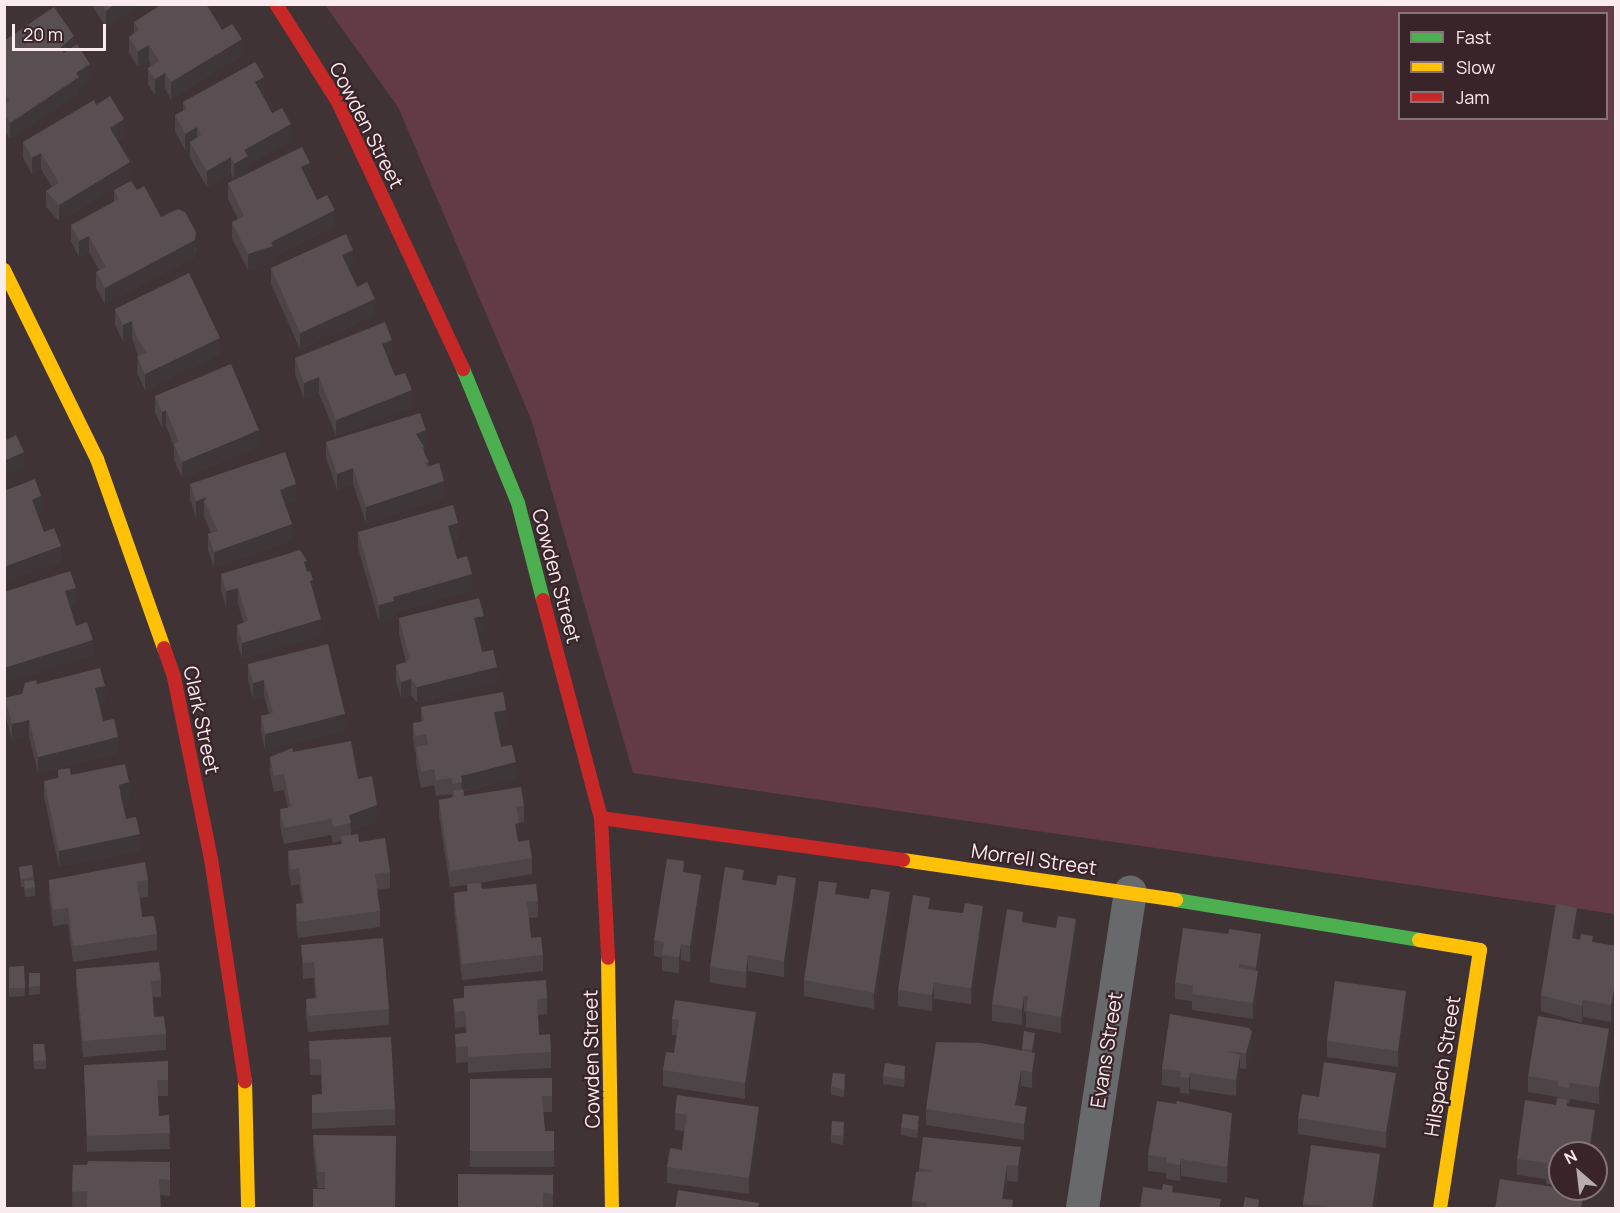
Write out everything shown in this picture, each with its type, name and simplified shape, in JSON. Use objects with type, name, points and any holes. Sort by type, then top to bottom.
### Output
[{"type":"street","name":"Cowden Street","points":[[276,4],[338,102],[450,339],[518,503],[601,818],[611,1030],[612,1209]]},
{"type":"street","name":"Clark Street","points":[[4,270],[97,459],[174,677],[212,859],[244,1058],[248,1209]]},
{"type":"street","name":"Morrell Street","points":[[601,818],[1130,892],[1460,946]]},
{"type":"street","name":"Evans Street","points":[[1082,1209],[1130,892]]},
{"type":"street","name":"Hilspach Street","points":[[1440,1209],[1480,950],[1460,946]]},
{"type":"shaded area","points":[[325,5],[1615,5],[1615,914],[633,773],[531,419],[398,107]]},
{"type":"building","points":[[102,4],[115,4],[106,11]]},
{"type":"building","points":[[162,4],[206,4],[222,30],[232,24],[242,39],[171,82],[165,73],[155,79],[148,68],[159,61],[149,45],[138,51],[129,37],[139,30],[134,22]]},
{"type":"building","points":[[54,7],[74,36],[60,48],[64,53],[77,44],[90,64],[76,73],[79,77],[10,123],[4,114],[4,104],[10,101],[4,93],[4,41]]},
{"type":"building","points":[[255,62],[264,77],[255,82],[272,113],[282,108],[291,124],[244,150],[248,156],[234,164],[231,157],[207,171],[190,142],[201,135],[197,127],[185,134],[175,115],[187,109],[183,102]]},
{"type":"building","points":[[110,96],[124,119],[110,128],[130,162],[59,205],[46,191],[59,183],[41,153],[32,158],[23,142],[94,100],[96,105]]},
{"type":"building","points":[[302,147],[310,163],[301,167],[317,200],[327,195],[335,210],[271,242],[273,246],[248,254],[232,222],[244,216],[228,183]]},
{"type":"building","points":[[131,181],[137,190],[144,186],[161,217],[178,209],[185,212],[196,232],[195,240],[105,288],[96,272],[106,267],[89,236],[79,241],[71,225],[119,199],[114,190]]},
{"type":"building","points":[[346,234],[353,250],[342,255],[357,287],[367,282],[375,299],[300,333],[271,268]]},
{"type":"building","points":[[189,273],[220,338],[145,374],[137,357],[147,352],[137,339],[132,321],[123,325],[115,309]]},
{"type":"building","points":[[385,322],[392,340],[382,344],[395,376],[405,373],[412,390],[336,420],[319,377],[304,383],[295,358]]},
{"type":"building","points":[[231,364],[259,430],[182,462],[174,444],[179,442],[166,410],[162,412],[155,396]]},
{"type":"building","points":[[420,413],[426,430],[416,434],[429,462],[425,463],[427,467],[439,463],[444,481],[366,507],[353,468],[337,474],[326,442]]},
{"type":"building","points":[[4,435],[7,440],[16,435],[24,452],[4,461]]},
{"type":"building","points":[[285,452],[296,484],[280,490],[292,524],[214,552],[208,534],[218,531],[204,501],[207,497],[196,501],[190,484]]},
{"type":"building","points":[[35,479],[41,496],[32,500],[44,532],[54,528],[61,546],[4,567],[4,491]]},
{"type":"building","points":[[453,505],[458,523],[448,526],[457,559],[467,556],[472,574],[393,597],[394,601],[379,605],[358,532]]},
{"type":"building","points":[[300,550],[307,561],[304,562],[307,572],[310,571],[313,580],[310,581],[321,619],[242,643],[237,625],[248,621],[238,588],[226,591],[221,574]]},
{"type":"building","points":[[70,571],[76,588],[65,591],[76,626],[87,622],[93,640],[4,668],[4,592]]},
{"type":"building","points":[[479,598],[484,616],[474,618],[482,652],[493,650],[497,667],[417,687],[411,679],[401,682],[396,665],[407,662],[409,656],[399,618]]},
{"type":"building","points":[[328,644],[345,714],[265,734],[261,716],[273,713],[264,680],[253,683],[248,664]]},
{"type":"building","points":[[100,668],[105,686],[95,688],[103,721],[114,719],[118,737],[38,757],[29,720],[12,724],[5,698],[22,694],[25,683],[36,680],[37,684]]},
{"type":"building","points":[[503,692],[506,710],[494,712],[501,747],[512,745],[516,762],[461,776],[462,782],[452,784],[452,778],[436,780],[434,769],[421,772],[416,747],[428,744],[426,734],[415,736],[413,723],[424,721],[421,707]]},
{"type":"building","points":[[351,741],[358,779],[372,776],[377,805],[349,815],[351,823],[333,827],[331,819],[284,828],[280,809],[291,807],[284,774],[274,776],[270,757],[292,748],[293,752]]},
{"type":"building","points":[[125,764],[129,782],[119,785],[122,802],[126,819],[136,817],[140,834],[59,851],[44,781],[59,778],[58,770],[70,768],[71,775]]},
{"type":"building","points":[[521,787],[524,806],[513,807],[517,808],[519,823],[515,824],[518,842],[529,840],[532,858],[450,871],[439,800],[454,797],[454,791],[463,789],[464,796]]},
{"type":"building","points":[[358,834],[359,842],[385,838],[390,872],[375,874],[380,911],[298,922],[296,904],[304,903],[299,868],[291,870],[288,851],[342,844],[341,836]]},
{"type":"building","points":[[667,859],[684,861],[683,872],[701,875],[690,946],[681,944],[679,957],[662,955],[664,942],[654,940]]},
{"type":"building","points":[[145,862],[148,880],[137,882],[142,917],[154,916],[157,934],[73,946],[68,908],[53,910],[49,880]]},
{"type":"building","points":[[32,865],[33,877],[21,879],[19,867]]},
{"type":"building","points":[[725,867],[744,870],[742,880],[776,885],[778,875],[796,878],[784,961],[748,955],[746,972],[710,967]]},
{"type":"building","points":[[34,880],[35,887],[25,889],[24,881]]},
{"type":"building","points":[[819,881],[837,883],[835,894],[869,899],[871,889],[890,892],[874,993],[804,980]]},
{"type":"building","points":[[481,883],[482,889],[536,884],[538,901],[527,902],[531,938],[541,937],[543,955],[462,964],[454,893],[468,891],[467,884]]},
{"type":"building","points":[[913,895],[930,898],[928,909],[963,913],[965,903],[983,906],[971,988],[934,983],[932,995],[898,990]]},
{"type":"building","points":[[1556,904],[1577,908],[1572,938],[1580,940],[1581,934],[1593,936],[1592,942],[1616,946],[1616,978],[1611,1005],[1583,1000],[1582,1006],[1541,995]]},
{"type":"building","points":[[1007,909],[1023,912],[1022,922],[1056,928],[1058,916],[1076,919],[1061,1017],[1026,1011],[1028,996],[1024,996],[1022,1009],[992,1004]]},
{"type":"building","points":[[1183,928],[1228,934],[1229,929],[1261,934],[1256,967],[1239,964],[1239,968],[1258,971],[1253,1003],[1192,994],[1193,985],[1175,983]]},
{"type":"building","points":[[383,938],[389,1009],[308,1016],[306,999],[317,998],[314,962],[303,963],[301,945]]},
{"type":"building","points":[[159,962],[161,980],[151,981],[154,1017],[164,1016],[166,1034],[83,1041],[76,969]]},
{"type":"building","points":[[24,966],[25,988],[9,988],[9,967]]},
{"type":"building","points":[[29,973],[40,973],[40,986],[29,987]]},
{"type":"building","points":[[546,980],[547,998],[537,999],[539,1035],[550,1034],[551,1052],[468,1057],[468,1046],[456,1047],[455,1034],[467,1033],[465,1011],[455,1012],[453,999],[464,998],[464,986]]},
{"type":"building","points":[[1335,981],[1406,991],[1398,1051],[1327,1041]]},
{"type":"building","points":[[675,1000],[756,1012],[745,1083],[663,1070],[666,1052],[674,1053],[679,1020],[672,1019]]},
{"type":"building","points":[[1170,1014],[1249,1028],[1252,1032],[1246,1053],[1227,1051],[1240,1055],[1236,1080],[1190,1073],[1189,1078],[1180,1077],[1181,1071],[1162,1069]]},
{"type":"building","points":[[1538,1016],[1609,1029],[1599,1087],[1570,1083],[1569,1088],[1558,1086],[1558,1081],[1528,1076]]},
{"type":"building","points":[[1024,1031],[1035,1033],[1032,1050],[1022,1049]]},
{"type":"building","points":[[391,1037],[395,1109],[312,1113],[312,1095],[322,1094],[321,1059],[310,1059],[309,1041]]},
{"type":"building","points":[[936,1042],[981,1043],[1035,1053],[1032,1072],[1021,1070],[1015,1105],[1027,1107],[1024,1124],[926,1109]]},
{"type":"building","points":[[33,1044],[44,1044],[46,1060],[34,1061]]},
{"type":"building","points":[[168,1061],[168,1080],[157,1080],[159,1116],[169,1115],[170,1133],[87,1136],[84,1065]]},
{"type":"building","points":[[1324,1062],[1396,1073],[1386,1132],[1298,1118],[1302,1094],[1319,1097]]},
{"type":"building","points":[[885,1063],[905,1066],[904,1079],[883,1076]]},
{"type":"building","points":[[833,1073],[845,1074],[844,1089],[831,1087]]},
{"type":"building","points":[[552,1078],[552,1096],[542,1096],[545,1131],[554,1131],[554,1151],[470,1151],[470,1079]]},
{"type":"building","points":[[677,1095],[759,1107],[749,1178],[667,1167],[670,1148],[682,1150],[687,1115],[675,1113]]},
{"type":"building","points":[[1557,1098],[1567,1100],[1566,1106],[1595,1110],[1591,1141],[1548,1141],[1548,1168],[1546,1168],[1547,1163],[1517,1159],[1525,1100],[1556,1105]]},
{"type":"building","points":[[1157,1101],[1176,1104],[1177,1101],[1232,1113],[1227,1167],[1181,1159],[1180,1165],[1166,1163],[1167,1158],[1148,1155]]},
{"type":"building","points":[[903,1114],[919,1116],[917,1130],[901,1127]]},
{"type":"building","points":[[832,1121],[844,1122],[843,1136],[831,1135]]},
{"type":"building","points":[[313,1135],[396,1136],[395,1209],[313,1208],[313,1189],[325,1189],[325,1172],[318,1172]]},
{"type":"building","points":[[923,1137],[1021,1147],[1018,1166],[1007,1165],[1002,1199],[1013,1200],[1012,1209],[941,1209],[927,1207],[927,1203],[912,1201],[916,1172],[933,1171],[919,1168]]},
{"type":"building","points":[[1311,1145],[1380,1154],[1372,1209],[1332,1209],[1332,1207],[1303,1204]]},
{"type":"building","points":[[88,1161],[170,1162],[170,1180],[159,1179],[161,1209],[87,1209],[87,1191],[72,1192],[73,1165],[87,1165]]},
{"type":"building","points":[[458,1174],[553,1175],[553,1194],[543,1193],[543,1209],[458,1209]]},
{"type":"building","points":[[1500,1179],[1548,1186],[1548,1201],[1582,1201],[1581,1209],[1495,1209]]},
{"type":"building","points":[[1163,1184],[1173,1186],[1172,1192],[1221,1199],[1219,1209],[1140,1209],[1143,1187],[1162,1190]]},
{"type":"building","points":[[678,1190],[759,1203],[758,1209],[675,1209]]},
{"type":"building","points":[[1245,1197],[1259,1200],[1258,1209],[1243,1209]]},
{"type":"traffic: fast","points":[[463,369],[518,503],[543,600]]},
{"type":"traffic: fast","points":[[1176,900],[1419,940]]},
{"type":"traffic: slow","points":[[4,270],[97,459],[164,648]]},
{"type":"traffic: slow","points":[[903,860],[1176,900]]},
{"type":"traffic: slow","points":[[1419,940],[1480,950],[1440,1208]]},
{"type":"traffic: slow","points":[[608,958],[612,1208]]},
{"type":"traffic: slow","points":[[245,1081],[248,1208]]},
{"type":"traffic: jam","points":[[276,4],[338,102],[463,369]]},
{"type":"traffic: jam","points":[[543,600],[601,818],[608,958]]},
{"type":"traffic: jam","points":[[164,648],[174,677],[211,859],[245,1081]]},
{"type":"traffic: jam","points":[[601,818],[903,860]]}]
